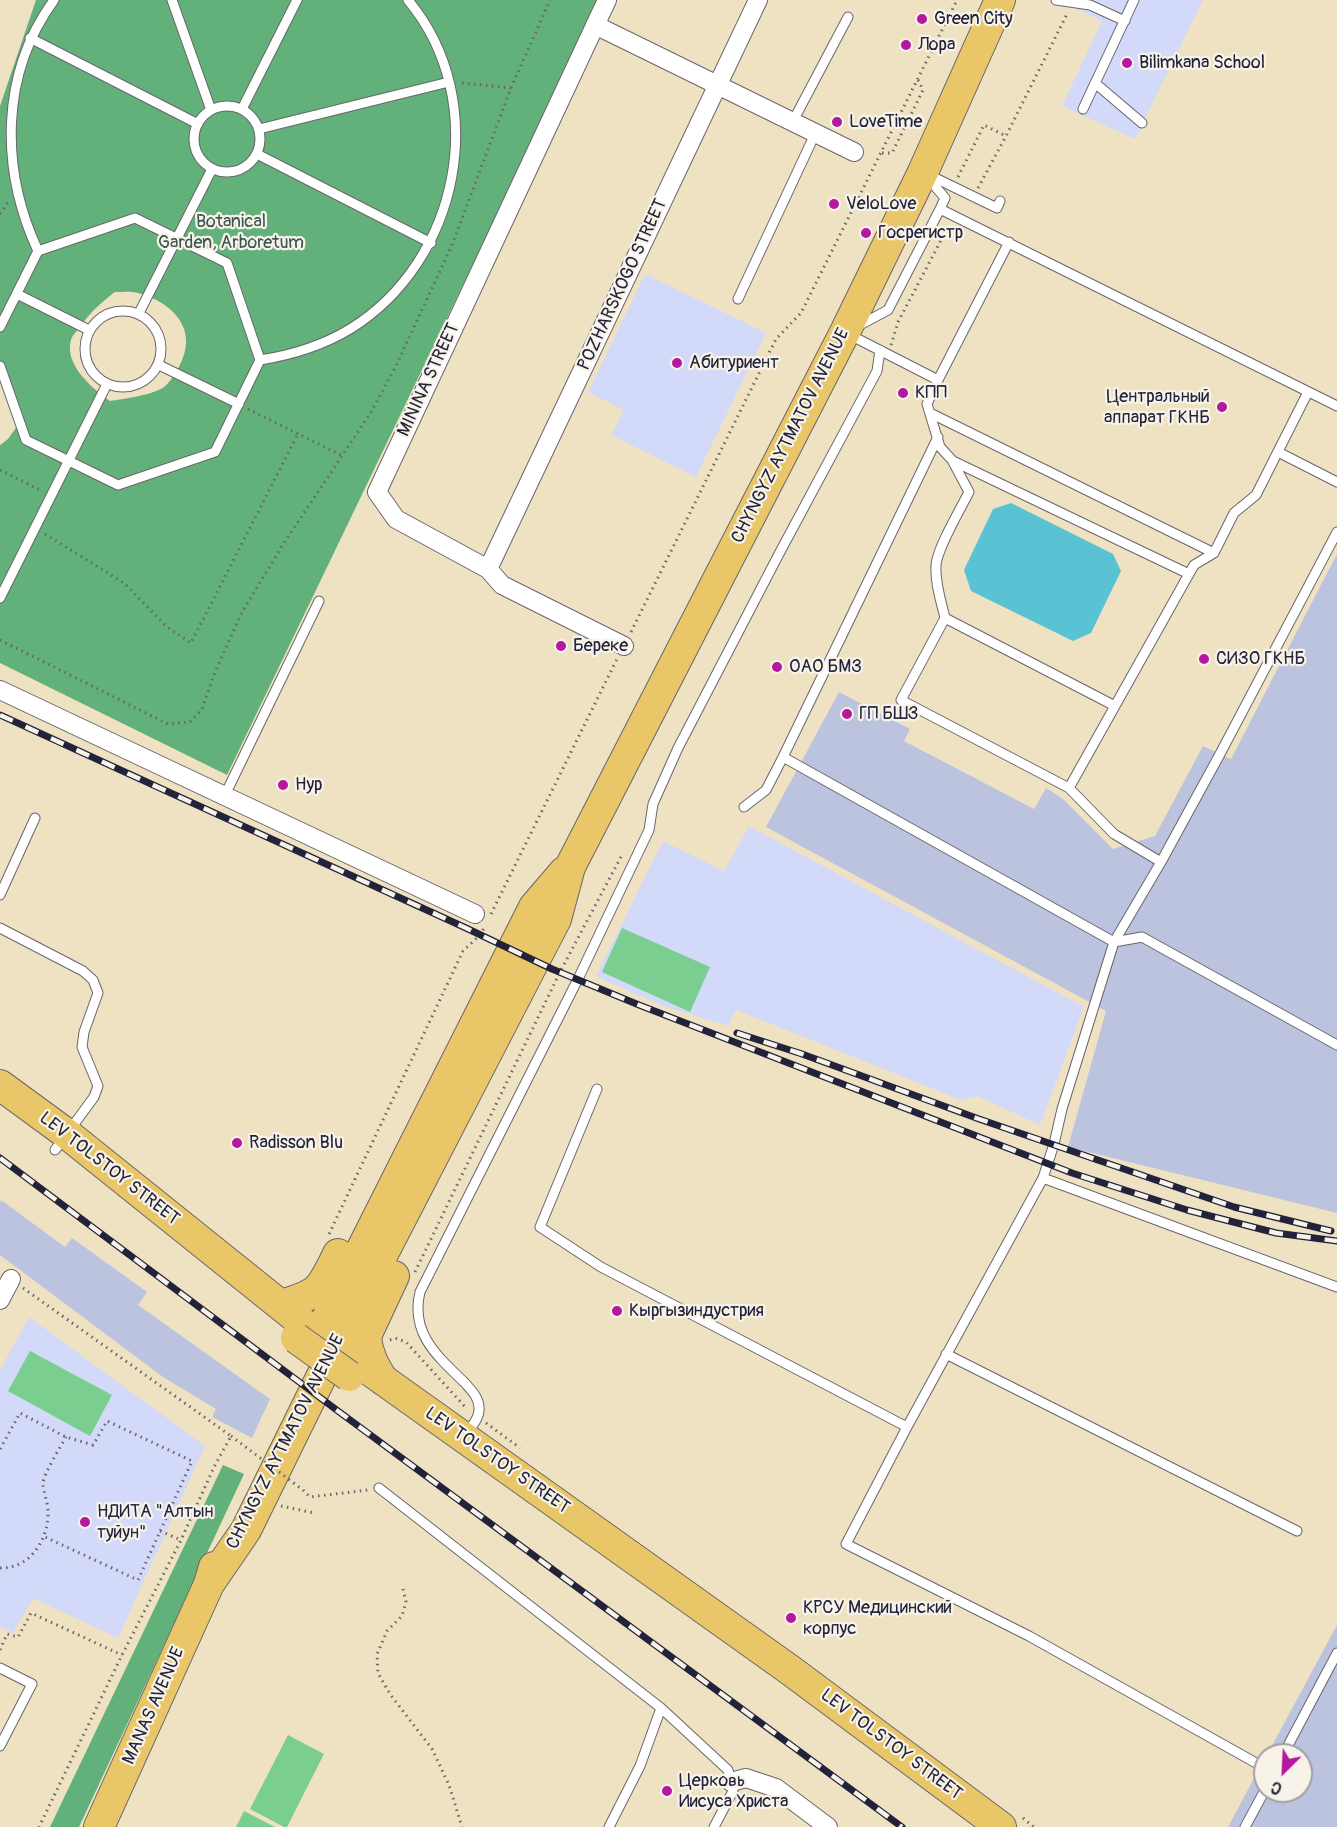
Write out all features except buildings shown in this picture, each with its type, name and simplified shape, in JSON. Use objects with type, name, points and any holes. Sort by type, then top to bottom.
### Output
[{"type":"main road","name":"CHYNGYZ AYTMATOV AVENUE","points":[[209,1584],[246,1530],[354,1310],[512,977],[556,919],[570,867],[845,332],[923,172],[996,3]]},
{"type":"main road","points":[[281,1305],[303,1298],[320,1288],[440,1056],[472,1002],[512,977],[514,1023],[366,1336],[366,1346],[371,1360],[383,1380]]},
{"type":"main road","name":"LEV TOLSTOY STREET","points":[[0,1085],[61,1142],[300,1331],[967,1827]]},
{"type":"main road","name":"LEV TOLSTOY STREET","points":[[0,1107],[61,1142],[281,1305],[300,1331]]},
{"type":"main road","name":"LEV TOLSTOY STREET","points":[[354,1369],[383,1380],[464,1437],[790,1670],[1001,1827]]},
{"type":"main road","name":"MANAS AVENUE","points":[[99,1827],[209,1584]]},
{"type":"street","name":"MININA STREET","points":[[607,0],[377,492],[396,519],[488,569],[502,585],[624,646]]},
{"type":"street","name":"POZHARSKOGO STREET","points":[[488,569],[758,0]]},
{"type":"street","points":[[595,25],[854,152]]},
{"type":"street","points":[[0,690],[475,915]]},
{"type":"street","points":[[0,1300],[11,1279]]},
{"type":"street","points":[[731,1782],[747,1778],[776,1788],[828,1827]]},
{"type":"lane","points":[[38,251],[14,193],[7,145],[10,101],[18,69],[30,38],[54,0]]},
{"type":"lane","points":[[172,0],[211,110]]},
{"type":"lane","points":[[242,109],[297,0]]},
{"type":"lane","points":[[260,360],[307,349],[350,329],[370,315],[404,282],[430,243],[446,204],[455,164],[456,122],[449,82],[434,41],[408,0]]},
{"type":"lane","points":[[1056,0],[1090,4],[1125,21]]},
{"type":"lane","points":[[1083,109],[1134,0]]},
{"type":"lane","points":[[792,123],[848,18]]},
{"type":"lane","points":[[30,38],[198,124]]},
{"type":"lane","points":[[259,129],[449,82]]},
{"type":"lane","points":[[1095,83],[1142,123]]},
{"type":"lane","points":[[232,106],[242,109],[252,117],[259,129],[261,141],[257,154],[249,165],[238,171],[225,172],[212,168],[198,154],[195,134],[198,124],[211,110],[232,106]]},
{"type":"lane","points":[[738,299],[815,134]]},
{"type":"lane","points":[[257,154],[430,243]]},
{"type":"lane","points":[[139,313],[212,168]]},
{"type":"lane","points":[[923,172],[997,208],[1000,201]]},
{"type":"lane","points":[[845,332],[888,310],[945,198],[923,172]]},
{"type":"lane","points":[[940,208],[1337,406]]},
{"type":"lane","points":[[0,327],[38,251],[135,218],[227,263],[260,360],[215,452],[118,485],[26,440],[0,366]]},
{"type":"lane","points":[[1009,242],[927,404],[940,447],[952,460],[969,492],[935,563],[945,618],[901,700],[1069,788],[1114,834],[1161,862]]},
{"type":"lane","points":[[17,294],[89,330]]},
{"type":"lane","points":[[125,310],[139,313],[151,322],[160,335],[162,350],[159,364],[150,377],[137,385],[122,387],[107,384],[94,375],[86,361],[84,345],[89,330],[98,319],[111,312],[125,310]]},
{"type":"lane","points":[[845,332],[938,380]]},
{"type":"lane","points":[[464,1437],[477,1417],[478,1399],[429,1346],[417,1314],[420,1292],[578,979],[648,830],[653,804],[678,748],[877,370],[880,350]]},
{"type":"lane","points":[[159,364],[239,404]]},
{"type":"lane","points":[[0,598],[107,384]]},
{"type":"lane","points":[[1069,788],[1194,565],[1214,553],[1234,513],[1256,495],[1308,392]]},
{"type":"lane","points":[[930,413],[1214,553]]},
{"type":"lane","points":[[744,807],[765,790],[783,757],[938,437]]},
{"type":"lane","points":[[1278,452],[1337,482]]},
{"type":"lane","points":[[952,460],[1189,574]]},
{"type":"lane","points":[[1253,1761],[1029,1636],[846,1544],[907,1426],[1043,1178],[1114,942],[1161,862],[1337,532]]},
{"type":"lane","points":[[224,797],[319,601]]},
{"type":"lane","points":[[945,618],[1115,706]]},
{"type":"lane","points":[[783,757],[1114,942],[1142,937],[1337,1045]]},
{"type":"lane","points":[[0,895],[35,818]]},
{"type":"lane","points":[[0,928],[82,971],[93,980],[98,993],[84,1032],[82,1047],[98,1086],[94,1097],[61,1142]]},
{"type":"lane","points":[[597,1089],[540,1227],[601,1267],[907,1426]]},
{"type":"lane","points":[[1043,1178],[1337,1287]]},
{"type":"lane","points":[[946,1354],[1297,1532]]},
{"type":"lane","points":[[379,1488],[661,1708],[728,1770],[733,1791],[714,1827]]},
{"type":"lane","points":[[1289,1743],[1337,1653]]},
{"type":"lane","points":[[0,1668],[32,1684],[0,1746]]},
{"type":"lane","points":[[609,1827],[640,1766],[661,1708]]},
{"type":"lane","points":[[1245,1827],[1258,1803]]},
{"type":"path","points":[[0,640],[168,724],[190,722],[201,709],[242,612],[284,543],[370,414],[396,366],[452,245],[511,88],[550,0]]},
{"type":"path","points":[[881,153],[892,153],[909,120],[923,90],[918,80]]},
{"type":"path","points":[[449,82],[511,88]]},
{"type":"path","points":[[959,177],[984,125],[1006,136]]},
{"type":"path","points":[[239,404],[341,455]]},
{"type":"path","points":[[35,528],[124,583],[167,627],[191,643],[298,434]]},
{"type":"path","points":[[0,470],[51,496]]},
{"type":"path","points":[[11,1279],[231,1436],[310,1497],[379,1488]]},
{"type":"path","points":[[0,1449],[20,1413],[66,1437],[93,1445],[107,1421],[192,1461],[138,1580],[45,1538]]},
{"type":"path","points":[[39,1827],[122,1655],[182,1540],[214,1467],[231,1436]]},
{"type":"path","points":[[0,1568],[21,1563],[34,1553],[45,1538],[48,1509],[43,1482],[66,1437]]},
{"type":"path","points":[[280,1505],[314,1513]]},
{"type":"path","points":[[160,1531],[182,1540]]},
{"type":"path","points":[[403,1590],[406,1602],[402,1616],[387,1631],[377,1654],[378,1673],[390,1694],[432,1749],[449,1785],[462,1827]]},
{"type":"path","points":[[0,1650],[7,1634],[18,1637],[31,1613],[122,1655]]},
{"type":"shaded area","name":"Bilimkana School","points":[[1079,0],[1203,0],[1135,139],[1062,106],[1102,21],[1075,8]]},
{"type":"shaded area","name":"Абитуриент","points":[[645,274],[766,333],[696,477],[611,435],[624,410],[588,392]]},
{"type":"shaded area","points":[[1337,554],[1337,1213],[1068,1147],[1106,1011],[766,827],[839,692],[910,729],[904,741],[1034,809],[1046,788],[1062,798],[1113,849],[1155,836],[1203,746],[1231,759]]},
{"type":"shaded area","points":[[749,826],[1084,1007],[1040,1125],[977,1096],[961,1100],[736,1010],[728,1026],[663,1006],[596,976],[663,841],[724,871]]},
{"type":"shaded area","points":[[1,1200],[65,1247],[72,1238],[147,1292],[138,1305],[270,1399],[252,1438],[212,1417],[216,1409],[163,1377],[0,1255]]},
{"type":"shaded area","name":"НДИТА \"Алтын туйун\"","points":[[29,1317],[205,1446],[118,1638],[33,1598],[13,1633],[0,1627],[0,1370]]},
{"type":"shaded area","points":[[1337,1625],[1337,1827],[1228,1827],[1253,1780],[1253,1803],[1313,1803],[1313,1743],[1273,1743]]},
{"type":"green space","name":"Botanical Garden, Arboretum","points":[[36,0],[600,0],[227,775],[0,663],[0,445],[8,439],[20,422],[21,412],[0,366],[0,106]],"holes":[[[115,292],[138,293],[170,309],[183,326],[186,348],[177,371],[164,387],[146,394],[110,401],[95,390],[81,375],[70,349],[72,337],[95,309]]]},
{"type":"green space","points":[[622,928],[710,967],[690,1012],[602,972]]},
{"type":"green space","points":[[30,1351],[112,1395],[90,1436],[8,1391]]},
{"type":"green space","points":[[223,1465],[244,1474],[79,1827],[50,1827]]},
{"type":"green space","points":[[288,1735],[324,1754],[287,1827],[284,1827],[250,1809]]},
{"type":"green space","points":[[244,1811],[275,1827],[236,1827]]},
{"type":"water","points":[[1011,503],[1113,554],[1121,571],[1091,633],[1073,641],[971,591],[964,570],[993,509]]},
{"type":"railway","points":[[0,715],[552,969],[639,1005],[1072,1173],[1187,1210],[1276,1233],[1337,1241]]},
{"type":"railway","points":[[737,1033],[1234,1207],[1331,1231]]},
{"type":"railway","points":[[0,1158],[342,1414],[902,1827]]},
{"type":"place","name":"Green City","points":[[922,19]]},
{"type":"place","name":"Лора","points":[[906,45]]},
{"type":"place","name":"Bilimkana School","points":[[1127,63]]},
{"type":"place","name":"LoveTime","points":[[837,122]]},
{"type":"place","name":"VeloLove","points":[[834,204]]},
{"type":"place","name":"Госрегистр","points":[[866,233]]},
{"type":"place","name":"Абитуриент","points":[[677,363]]},
{"type":"place","name":"КПП","points":[[903,393]]},
{"type":"place","name":"Центральный аппарат ГКНБ","points":[[1222,407]]},
{"type":"place","name":"Береке","points":[[561,646]]},
{"type":"place","name":"СИЗО ГКНБ","points":[[1204,659]]},
{"type":"place","name":"ОАО БМЗ","points":[[777,667]]},
{"type":"place","name":"ГП БШЗ","points":[[847,714]]},
{"type":"place","name":"Нур","points":[[283,785]]},
{"type":"place","name":"Radisson Blu","points":[[237,1143]]},
{"type":"place","name":"Кыргызиндустрия","points":[[617,1311]]},
{"type":"place","name":"НДИТА \"Алтын туйун\"","points":[[85,1522]]},
{"type":"place","name":"КРСУ Медицинский корпус","points":[[791,1618]]},
{"type":"place","name":"Церковь Иисуса Христа","points":[[667,1791]]}]
